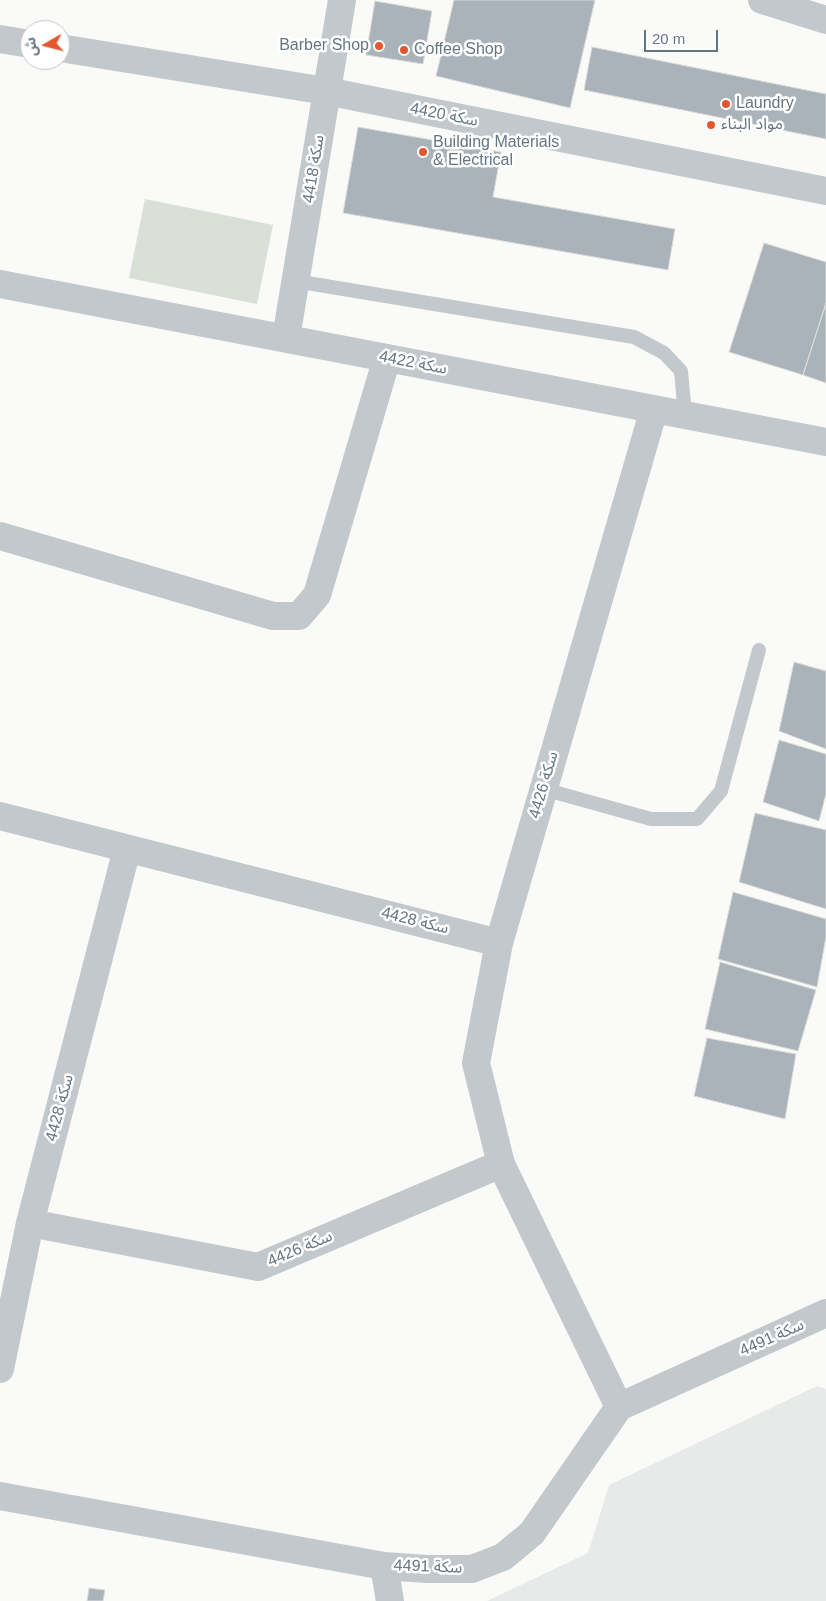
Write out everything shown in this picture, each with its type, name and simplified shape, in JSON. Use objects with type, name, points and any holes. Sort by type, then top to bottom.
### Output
[{"type":"street","name":"سكة 4418","points":[[286,338],[342,0]]},
{"type":"street","points":[[762,0],[825,16]]},
{"type":"street","points":[[0,39],[20,42]]},
{"type":"street","name":"سكة 4420","points":[[70,50],[326,91],[826,191]]},
{"type":"street","name":"سكة 4422","points":[[0,284],[826,442]]},
{"type":"street","points":[[0,536],[273,616],[299,616],[317,595],[387,358]]},
{"type":"street","name":"سكة 4426","points":[[619,1408],[502,1164],[476,1063],[499,943],[654,409]]},
{"type":"street","name":"سكة 4428","points":[[0,816],[499,943]]},
{"type":"street","name":"سكة 4428","points":[[0,1369],[30,1223],[127,849]]},
{"type":"street","name":"سكة 4426","points":[[30,1223],[258,1267],[502,1164]]},
{"type":"street","name":"سكة 4491","points":[[0,1496],[384,1566],[427,1569],[472,1569],[503,1557],[532,1533],[619,1408],[826,1313]]},
{"type":"street","points":[[384,1566],[390,1601]]},
{"type":"lane","points":[[296,281],[634,337],[664,353],[681,371],[685,415]]},
{"type":"lane","points":[[543,790],[651,819],[697,819],[721,791],[759,650]]},
{"type":"shaded area","points":[[145,199],[273,225],[257,304],[129,278]]},
{"type":"shaded area","points":[[817,1386],[826,1389],[826,1601],[487,1601],[588,1553],[609,1485]]},
{"type":"building","points":[[454,0],[595,0],[570,108],[436,76]]},
{"type":"building","points":[[375,1],[432,11],[423,64],[366,55]]},
{"type":"building","points":[[592,47],[826,94],[826,139],[584,90]]},
{"type":"building","points":[[358,127],[501,152],[493,197],[675,229],[668,270],[343,213]]},
{"type":"building","points":[[764,243],[826,262],[826,303],[803,375],[729,352]]},
{"type":"building","points":[[826,303],[826,383],[803,375]]},
{"type":"building","points":[[794,662],[826,671],[826,749],[779,731]]},
{"type":"building","points":[[779,740],[826,754],[826,794],[819,821],[763,802]]},
{"type":"building","points":[[755,813],[826,830],[826,909],[739,882]]},
{"type":"building","points":[[733,892],[826,919],[826,937],[817,987],[718,959]]},
{"type":"building","points":[[720,962],[816,990],[798,1051],[705,1029]]},
{"type":"building","points":[[707,1038],[796,1054],[785,1119],[694,1096]]},
{"type":"building","points":[[89,1588],[105,1590],[103,1601],[87,1601]]},
{"type":"place","name":"Barber Shop","points":[[379,46]]},
{"type":"place","name":"Coffee Shop","points":[[404,50]]},
{"type":"place","name":"Laundry","points":[[726,104]]},
{"type":"place","name":"مواد البناء","points":[[711,125]]},
{"type":"place","name":"Building Materials & Electrical","points":[[423,152]]}]
